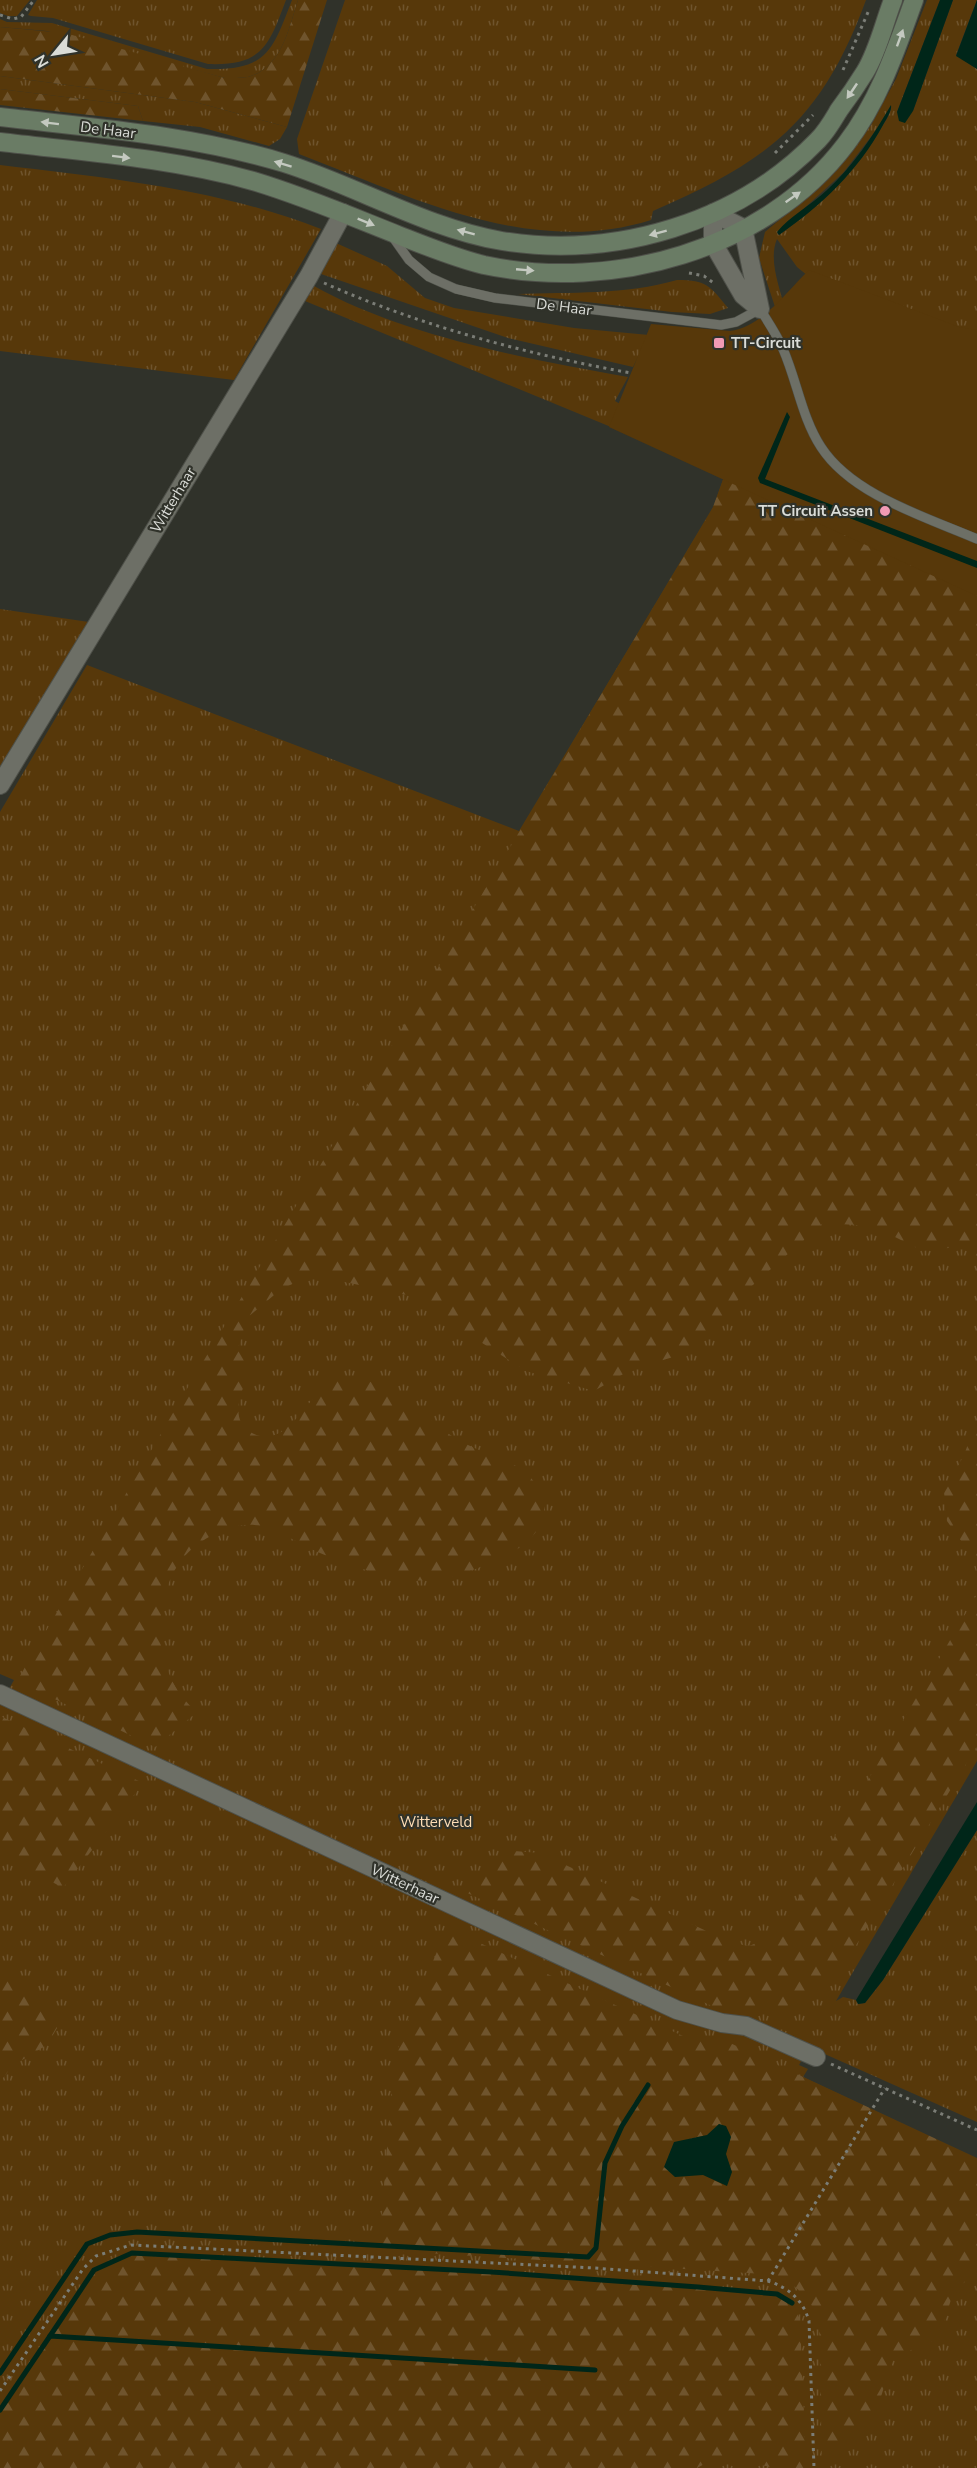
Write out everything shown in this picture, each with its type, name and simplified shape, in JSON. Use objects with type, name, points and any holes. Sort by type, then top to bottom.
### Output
[{"type":"street","name":"De Haar","points":[[0,117],[212,144],[284,163],[442,225],[501,241],[570,246],[634,240],[666,231],[713,213],[780,173],[820,139],[867,70],[893,0]]},
{"type":"street","name":"De Haar","points":[[0,142],[207,169],[296,195],[484,265],[560,273],[640,265],[713,243],[743,228],[802,190],[845,146],[868,111],[883,81],[914,0]]},
{"type":"street","points":[[343,213],[353,189]]},
{"type":"street","name":"Witterhaar","points":[[0,785],[309,276],[343,213]]},
{"type":"street","points":[[713,213],[743,228],[760,309],[744,295],[713,243],[713,213]]},
{"type":"street","name":"Witterhaar","points":[[0,1694],[677,2010],[722,2023],[746,2026],[816,2057]]},
{"type":"lane","name":"De Haar","points":[[389,231],[409,260],[429,277],[442,284],[495,298],[721,326],[736,322],[760,309]]},
{"type":"lane","points":[[760,309],[783,349],[801,402],[820,447],[839,469],[860,486],[977,538]]},
{"type":"path","points":[[0,15],[12,19],[21,17],[34,0]]},
{"type":"path","points":[[841,74],[872,0]]},
{"type":"path","points":[[771,157],[813,115]]},
{"type":"path","points":[[309,276],[375,305],[463,334],[547,356],[631,373]]},
{"type":"path","points":[[816,2057],[977,2130]]},
{"type":"path","points":[[768,2281],[885,2088]]},
{"type":"path","points":[[0,2391],[83,2269],[96,2256],[131,2245],[594,2268],[768,2281],[782,2286],[804,2305],[809,2321],[814,2468]]},
{"type":"green space","points":[[0,0],[30,0],[17,16],[8,16],[0,13]]},
{"type":"green space","points":[[37,0],[286,0],[268,41],[261,50],[241,61],[208,64],[53,18],[28,15]]},
{"type":"green space","points":[[292,0],[298,0],[287,34],[276,56],[260,72],[248,77],[225,78],[47,31],[0,27],[0,19],[7,22],[52,23],[207,69],[227,69],[256,61],[265,54],[279,32]]},
{"type":"green space","points":[[298,0],[327,0],[287,127],[195,102],[0,76],[0,27],[65,33],[225,78],[248,77],[260,72],[276,56],[287,34]]},
{"type":"green space","points":[[345,0],[866,0],[849,42],[830,77],[809,107],[786,132],[760,154],[729,174],[653,211],[651,220],[606,230],[560,232],[515,227],[471,217],[383,187],[299,154],[297,139]]},
{"type":"green space","points":[[927,0],[940,0],[897,112],[913,111],[953,0],[977,0],[956,55],[977,69],[977,363],[849,309],[797,267],[777,239],[774,265],[785,309],[777,313],[759,258],[765,232],[823,183],[871,125],[896,79]],"holes":[[[891,106],[888,117],[873,142],[850,172],[824,199],[779,235],[777,233],[843,173],[877,129]]]},
{"type":"green space","points":[[0,76],[195,102],[287,127],[280,139],[269,146],[200,127],[143,121],[138,106],[0,89]]},
{"type":"green space","points":[[0,89],[138,106],[143,121],[0,105]]},
{"type":"green space","points":[[0,165],[163,187],[243,204],[321,229],[234,380],[0,351]]},
{"type":"green space","points":[[336,243],[387,266],[425,298],[454,308],[574,328],[649,335],[633,367],[508,338],[321,274]]},
{"type":"green space","name":"TT Circuit Assen","points":[[809,270],[959,327],[977,330],[977,596],[609,427],[651,324],[730,331],[742,328],[763,316]]},
{"type":"green space","points":[[677,280],[702,283],[712,289],[728,308],[710,314],[672,312],[518,294],[618,290]]},
{"type":"green space","name":"Witterveld","points":[[314,286],[349,304],[426,332],[508,353],[628,377],[615,401],[671,433],[977,566],[977,1761],[836,2001],[843,1997],[856,2000],[858,2004],[865,2003],[883,1980],[977,1830],[977,2122],[809,2047],[799,2065],[808,2069],[803,2077],[977,2159],[977,2468],[0,2468],[0,1705],[14,1680],[0,1674],[0,812],[87,665],[519,831],[713,508],[725,474],[305,301]]},
{"type":"green space","points":[[725,474],[977,568],[977,1258],[965,1246],[923,1251],[891,1235],[856,1225],[823,1223],[745,1292],[694,1351],[632,1369],[594,1391],[526,1371],[407,1295],[340,1281],[323,1269],[280,1290],[248,1317],[238,1348],[254,1364],[242,1390],[238,1410],[244,1427],[252,1433],[265,1437],[277,1434],[288,1427],[327,1385],[338,1380],[357,1379],[374,1383],[391,1391],[453,1437],[509,1462],[525,1472],[538,1488],[544,1503],[544,1514],[539,1528],[528,1540],[508,1555],[454,1576],[434,1580],[414,1580],[390,1576],[354,1566],[320,1553],[279,1532],[258,1526],[235,1526],[206,1539],[186,1555],[172,1576],[164,1601],[160,1628],[160,1642],[167,1668],[180,1692],[197,1712],[155,1747],[17,1681],[191,1382],[713,507]]},
{"type":"green space","points":[[0,609],[89,622],[0,767]]},
{"type":"green space","points":[[977,1420],[977,1572],[974,1559],[947,1521],[944,1492],[964,1455]]},
{"type":"green space","points":[[977,1585],[977,1746],[838,1975],[816,1992],[787,2006],[758,2012],[712,2006],[463,1891],[514,1851],[540,1853],[732,1943],[749,1946],[777,1935],[976,1596]]},
{"type":"green space","points":[[0,1716],[143,1783],[63,1888],[0,1853]]},
{"type":"green space","points":[[447,1928],[683,2036],[728,2042],[977,2158],[977,2273],[954,2290],[939,2338],[893,2358],[875,2416],[825,2468],[822,2468],[819,2317],[803,2294],[784,2280],[765,2274],[379,2250],[393,2070],[401,2037]],"holes":[[[719,2124],[731,2137],[726,2154],[732,2172],[726,2186],[703,2175],[674,2142],[707,2135]]]},
{"type":"green space","points":[[0,1978],[22,1985],[36,1994],[57,2028],[47,2045],[12,2066],[0,2082]]},
{"type":"green space","points":[[125,2255],[463,2269],[779,2293],[792,2305],[800,2319],[806,2468],[775,2468],[719,2456],[697,2468],[0,2468],[0,2413],[96,2270],[107,2261]]},
{"type":"shaded area","points":[[940,0],[953,0],[913,111],[905,123],[899,121],[897,112]]},
{"type":"shaded area","points":[[977,0],[977,69],[956,56]]},
{"type":"shaded area","points":[[891,105],[889,114],[873,142],[838,186],[810,212],[779,235],[777,232],[782,226],[821,195],[854,161]]},
{"type":"shaded area","points":[[787,412],[790,417],[765,479],[977,561],[977,568],[760,483],[758,478]]},
{"type":"shaded area","points":[[977,1802],[977,1830],[883,1980],[865,2003],[858,2004],[856,2000]]},
{"type":"shaded area","points":[[719,2124],[726,2126],[731,2137],[726,2154],[732,2172],[727,2186],[703,2175],[675,2177],[664,2167],[674,2142],[707,2135]]},
{"type":"waterway","points":[[0,2373],[87,2244],[110,2235],[137,2232],[588,2257],[596,2248],[605,2163],[622,2126],[648,2085]]},
{"type":"waterway","points":[[50,2336],[94,2270],[132,2253],[492,2272],[698,2287],[777,2294],[792,2303]]},
{"type":"waterway","points":[[0,2410],[50,2336],[595,2370]]},
{"type":"place","name":"TT-Circuit","points":[[719,343]]},
{"type":"place","name":"TT Circuit Assen","points":[[885,511]]}]
